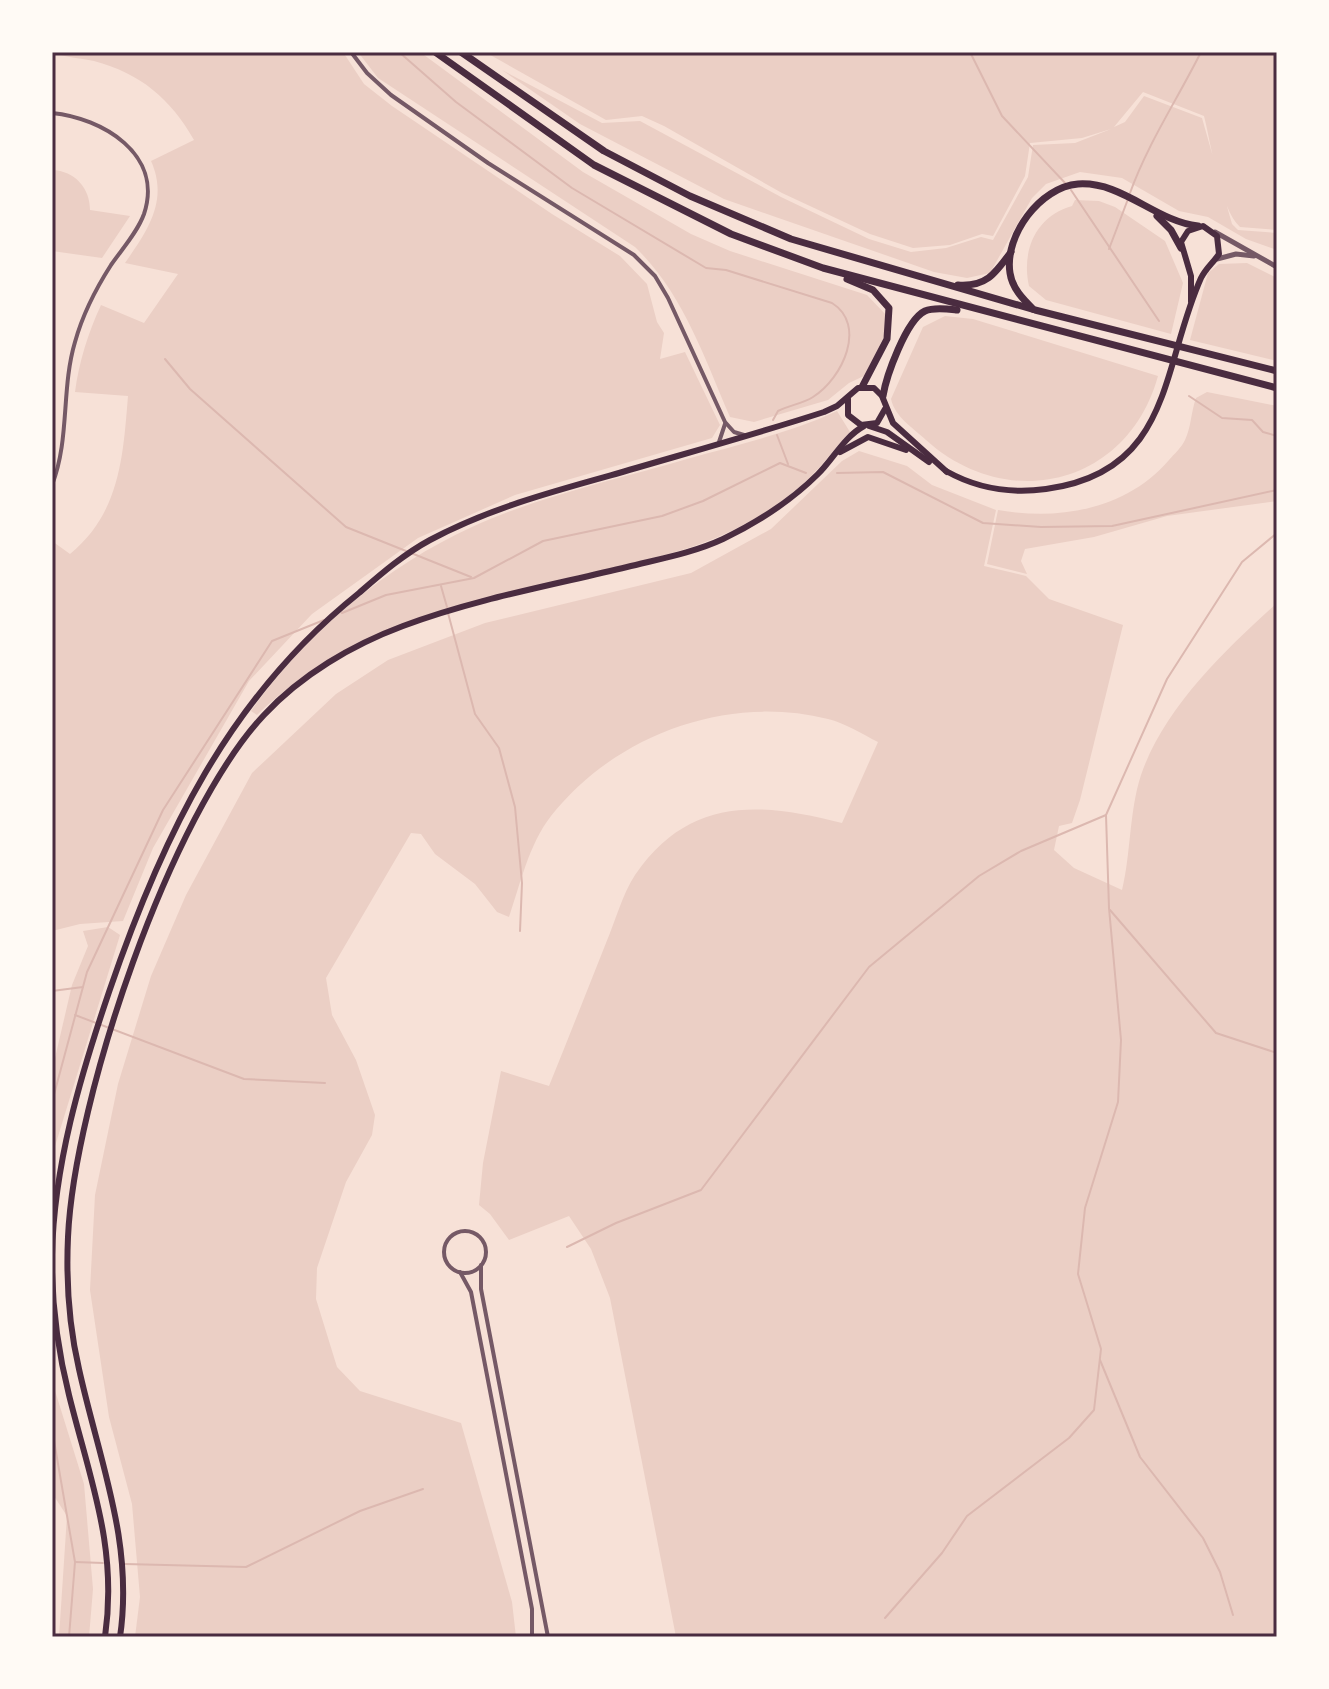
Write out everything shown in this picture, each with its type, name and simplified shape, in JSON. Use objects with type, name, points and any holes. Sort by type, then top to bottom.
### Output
[{"type":"highway","points":[[435,52],[509,107],[605,171],[731,234],[873,290],[889,308],[887,339],[862,387]]},
{"type":"highway","points":[[461,52],[571,131],[690,196],[791,239],[1035,310],[1277,371]]},
{"type":"highway","points":[[943,283],[983,283],[996,273],[1033,209],[1043,198],[1066,186],[1103,186],[1177,222],[1198,226]]},
{"type":"highway","points":[[1149,210],[1171,230],[1181,248]]},
{"type":"highway","points":[[1012,250],[1011,279],[1035,310]]},
{"type":"highway","points":[[823,268],[1277,388]]},
{"type":"highway","points":[[883,396],[910,326],[924,311],[952,309],[992,315]]},
{"type":"main road","points":[[849,396],[848,415],[866,426],[887,432],[947,472],[982,487],[1016,492],[1055,488],[1083,480],[1113,463],[1137,442],[1155,417],[1166,391],[1191,302],[1220,244],[1214,232],[1198,226],[1185,234],[1181,248],[1191,276],[1191,302]]},
{"type":"main road","points":[[1186,259],[1195,265],[1212,262]]},
{"type":"main road","points":[[52,1255],[56,1195],[69,1124],[125,945],[197,783],[262,689],[318,628],[426,543],[493,510],[833,409],[862,387],[874,388],[883,396],[885,409],[900,430],[947,472]]},
{"type":"main road","points":[[120,1637],[125,1576],[119,1523],[73,1335],[67,1269],[72,1198],[84,1127],[119,1010],[173,866],[216,779],[243,740],[279,700],[358,646],[425,619],[717,541],[788,500],[850,435],[881,419],[885,409]]},
{"type":"main road","points":[[833,456],[856,441],[874,437],[927,460]]},
{"type":"main road","points":[[52,1272],[65,1379],[106,1536],[109,1588],[105,1637]]},
{"type":"street","points":[[351,52],[367,73],[391,95],[488,163],[634,255],[655,276],[668,298],[725,422],[734,432],[751,435]]},
{"type":"street","points":[[52,113],[96,123],[127,143],[141,165],[147,196],[140,224],[96,289],[79,329],[69,368],[62,455],[52,485]]},
{"type":"street","points":[[1214,232],[1277,267]]},
{"type":"street","points":[[1212,262],[1236,254],[1262,259]]},
{"type":"street","points":[[714,446],[722,437],[725,422]]},
{"type":"street","points":[[532,1637],[532,1609],[471,1292],[460,1272],[448,1264],[444,1250],[449,1238],[460,1231],[474,1232],[484,1241],[486,1254],[481,1265],[481,1289],[548,1637]]},
{"type":"street","points":[[460,1272],[474,1271],[481,1265]]},
{"type":"shaded area","points":[[52,52],[343,52],[364,84],[392,106],[620,256],[647,284],[657,322],[664,333],[660,359],[685,352],[720,425],[712,438],[515,495],[418,538],[312,614],[249,681],[153,848],[123,921],[80,924],[52,931],[52,541],[70,554],[87,538],[109,502],[121,462],[128,396],[75,392],[85,348],[101,305],[144,323],[178,274],[125,263],[153,215],[158,189],[151,161],[194,140],[175,112],[140,80],[111,66]]},
{"type":"shaded area","points":[[358,52],[420,52],[583,172],[691,234],[730,251],[867,295],[887,316],[884,336],[866,375],[849,383],[828,400],[754,422],[730,417],[679,305],[652,265],[635,247],[378,78]]},
{"type":"shaded area","points":[[485,52],[1277,52],[1277,230],[1240,227],[1227,205],[1232,224],[1238,230],[1277,233],[1277,250],[1246,239],[1208,217],[1179,211],[1122,178],[1080,172],[1046,184],[1032,198],[990,273],[967,278],[934,272],[724,199],[580,124],[502,70],[602,123],[640,121],[781,197],[869,239],[911,252],[946,248],[981,237],[993,240],[1028,177],[1033,145],[1075,143],[1111,129],[1082,138],[1030,143],[1025,176],[993,236],[982,234],[950,245],[913,248],[870,234],[782,193],[642,116],[606,120]],"holes":[[[1143,92],[1204,116],[1213,155],[1202,118],[1144,96],[1125,122],[1114,127]]]},
{"type":"shaded area","points":[[52,170],[68,174],[80,182],[90,210],[130,216],[102,258],[52,251]]},
{"type":"shaded area","points":[[1075,200],[1099,201],[1115,207],[1165,241],[1183,283],[1171,334],[1046,300],[1029,286],[1027,260],[1034,237],[1040,226],[1059,211],[1072,206]]},
{"type":"shaded area","points":[[1247,263],[1277,278],[1277,361],[1190,340],[1208,273],[1219,264]]},
{"type":"shaded area","points":[[945,316],[973,319],[1158,376],[1143,413],[1121,442],[1093,464],[1062,477],[1028,481],[993,477],[958,463],[926,440],[900,416],[891,399],[923,327]]},
{"type":"shaded area","points":[[1207,392],[1277,406],[1277,501],[1167,516],[1094,537],[1025,549],[1021,561],[1027,574],[987,564],[998,510],[1045,514],[1068,512],[1091,508],[1133,490],[1152,477],[1182,445],[1189,430],[1196,398]]},
{"type":"shaded area","points":[[837,411],[850,432],[798,489],[741,526],[708,541],[638,562],[507,593],[419,618],[336,656],[296,682],[257,715],[251,711],[296,655],[322,629],[379,582],[440,543],[524,506],[763,438]]},
{"type":"shaded area","points":[[859,451],[907,466],[932,485],[996,510],[984,566],[1026,576],[1049,599],[1123,625],[1080,800],[1072,823],[1059,826],[1054,850],[1074,868],[1122,890],[1137,789],[1151,750],[1198,682],[1277,603],[1277,1637],[676,1637],[610,1298],[591,1249],[569,1216],[509,1240],[490,1214],[479,1205],[483,1163],[501,1071],[549,1086],[626,891],[656,849],[703,818],[728,812],[755,809],[783,811],[842,823],[878,742],[828,719],[790,713],[751,712],[713,717],[676,727],[608,763],[577,787],[543,827],[526,865],[509,917],[497,912],[475,884],[435,854],[421,834],[411,833],[326,978],[332,1015],[356,1060],[375,1115],[372,1135],[346,1182],[317,1268],[316,1299],[337,1367],[360,1391],[461,1423],[512,1602],[516,1637],[135,1637],[140,1597],[132,1504],[109,1417],[90,1290],[95,1195],[118,1084],[151,976],[186,895],[252,773],[336,694],[388,660],[485,623],[691,573],[771,529],[842,461]]},
{"type":"shaded area","points":[[108,927],[120,935],[52,1156],[52,1071],[72,985],[88,946],[83,931]]},
{"type":"shaded area","points":[[52,1381],[84,1484],[93,1589],[89,1637],[59,1637],[67,1516],[52,1493]]},
{"type":"waterway","points":[[399,52],[456,102],[572,188],[706,268],[726,270],[832,303],[848,324],[847,351],[841,365],[834,377],[813,397],[778,411],[773,420]]},
{"type":"waterway","points":[[970,52],[1002,116],[1067,185]]},
{"type":"waterway","points":[[1130,193],[1154,139],[1201,52]]},
{"type":"waterway","points":[[1071,190],[1159,321]]},
{"type":"waterway","points":[[1109,249],[1128,199]]},
{"type":"waterway","points":[[165,359],[190,389],[346,527],[471,577]]},
{"type":"waterway","points":[[1189,396],[1222,418],[1252,420],[1263,432],[1277,436]]},
{"type":"waterway","points":[[777,435],[788,464]]},
{"type":"waterway","points":[[342,613],[386,595],[474,578],[543,541],[662,516],[703,501],[780,463],[806,473]]},
{"type":"waterway","points":[[837,473],[883,472],[983,523],[1041,527],[1112,526],[1277,490]]},
{"type":"waterway","points":[[885,1618],[942,1553],[967,1516],[1069,1438],[1094,1410],[1101,1349],[1078,1274],[1085,1208],[1118,1102],[1121,1040],[1109,908],[1106,815],[1167,679],[1242,562],[1277,533]]},
{"type":"waterway","points":[[441,586],[447,607]]},
{"type":"waterway","points":[[448,613],[475,714],[499,748],[515,807],[522,883],[520,931]]},
{"type":"waterway","points":[[52,1102],[87,972],[163,810],[272,641],[324,620]]},
{"type":"waterway","points":[[567,1247],[616,1223],[701,1190],[869,967],[979,876],[1021,851],[1106,815]]},
{"type":"waterway","points":[[1110,910],[1216,1033],[1277,1053]]},
{"type":"waterway","points":[[52,991],[83,987]]},
{"type":"waterway","points":[[75,1015],[244,1079],[325,1083]]},
{"type":"waterway","points":[[1100,1360],[1140,1457],[1203,1538],[1220,1572],[1233,1615]]},
{"type":"waterway","points":[[52,1429],[75,1562],[69,1637]]},
{"type":"waterway","points":[[125,1564],[246,1567],[360,1511],[423,1489]]},
{"type":"waterway","points":[[75,1562],[103,1563]]}]
